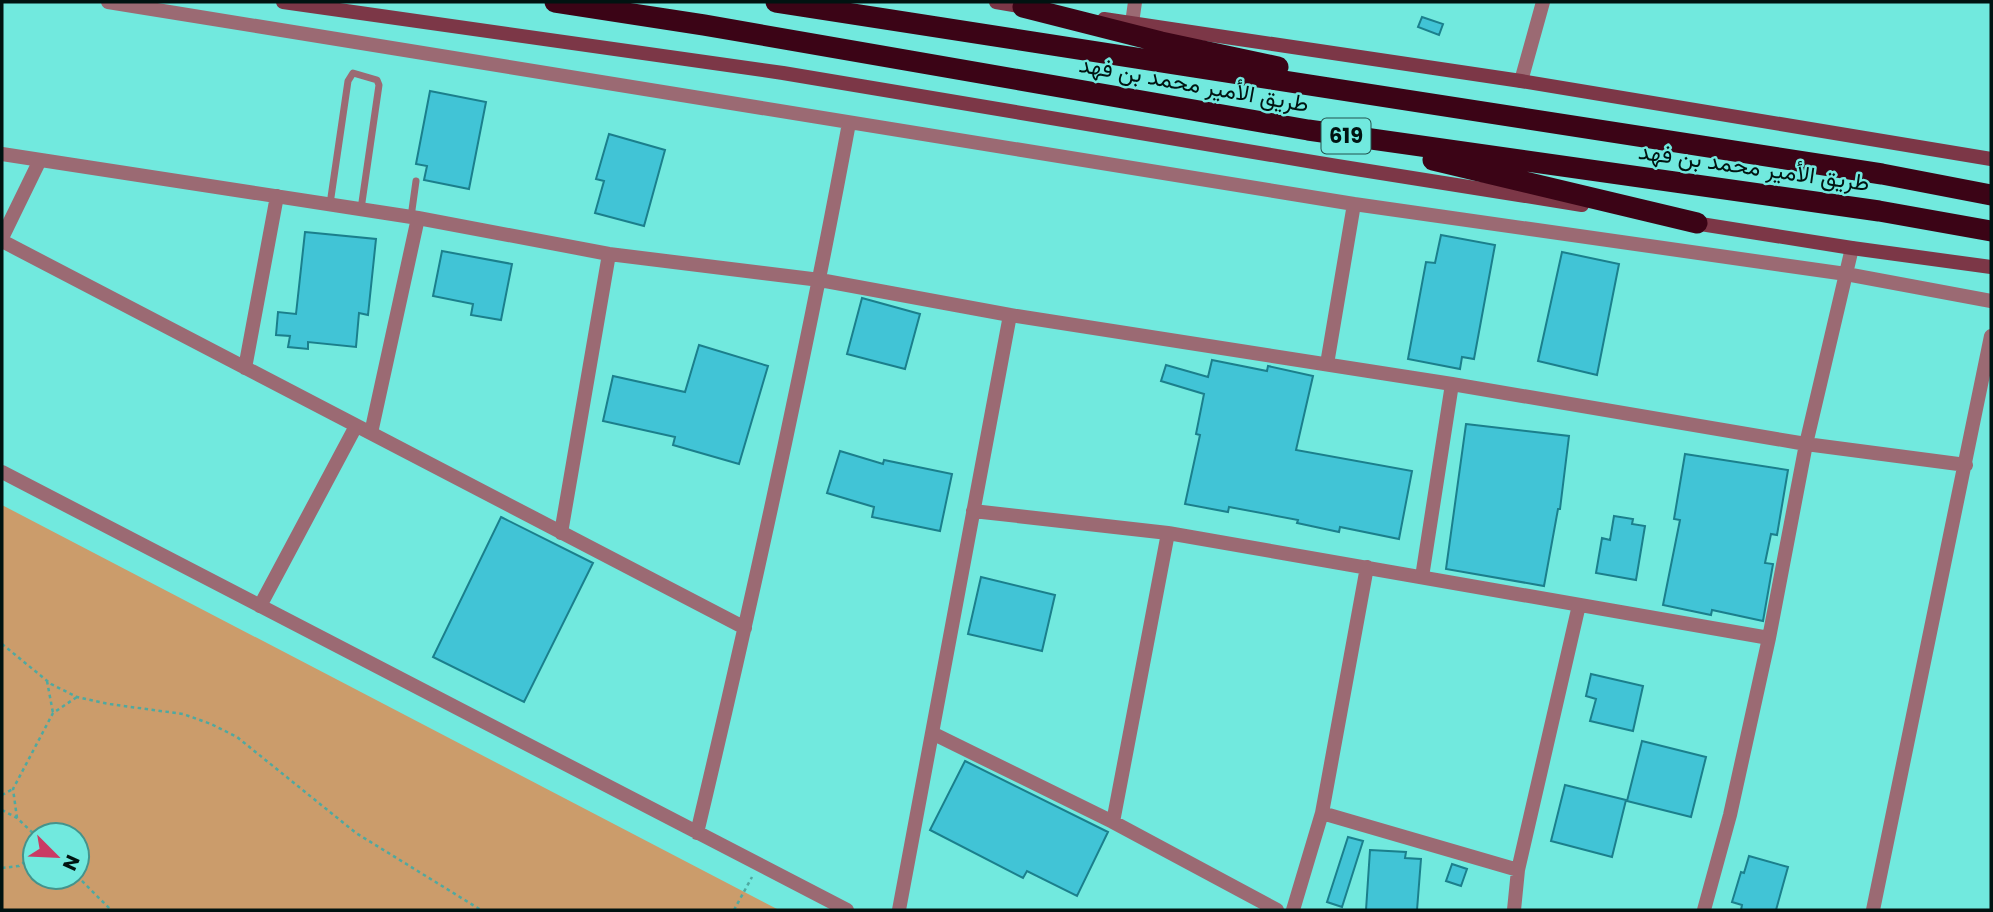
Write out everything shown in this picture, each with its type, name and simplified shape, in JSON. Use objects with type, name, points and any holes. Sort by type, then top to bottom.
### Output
[{"type":"highway","name":"طريق الأمير محمد بن فهد","points":[[555,2],[704,25],[1308,130],[1879,211],[1991,231]]},
{"type":"highway","name":"طريق الأمير محمد بن فهد","points":[[776,2],[1882,174],[1991,195]]},
{"type":"highway","points":[[1023,7],[1161,42],[1492,114]]},
{"type":"highway","points":[[1308,130],[1697,223]]},
{"type":"highway","points":[[1882,174],[1991,184]]},
{"type":"main road","points":[[283,2],[797,76],[1337,166],[1852,248],[1991,267]]},
{"type":"main road","points":[[996,2],[1521,81],[1991,159]]},
{"type":"street","points":[[108,2],[1354,204],[1846,274],[1991,301]]},
{"type":"street","points":[[1132,23],[1135,2]]},
{"type":"street","points":[[1521,81],[1543,2]]},
{"type":"street","points":[[697,832],[745,628],[820,280],[849,123]]},
{"type":"street","points":[[2,154],[414,217],[610,254],[820,280],[1010,315],[1452,384],[1806,444],[1966,465]]},
{"type":"street","points":[[40,160],[2,239],[745,628]]},
{"type":"street","points":[[245,368],[277,196]]},
{"type":"street","points":[[1327,364],[1354,204]]},
{"type":"street","points":[[371,433],[414,217]]},
{"type":"street","points":[[1704,910],[1730,815],[1769,638],[1806,444],[1852,248]]},
{"type":"street","points":[[561,533],[610,254]]},
{"type":"street","points":[[899,910],[934,734],[1010,315]]},
{"type":"street","points":[[1872,910],[1991,336]]},
{"type":"street","points":[[1422,577],[1452,384]]},
{"type":"street","points":[[260,606],[356,426]]},
{"type":"street","points":[[2,472],[847,910]]},
{"type":"street","points":[[973,511],[1168,533],[1769,638]]},
{"type":"street","points":[[1113,822],[1168,533]]},
{"type":"street","points":[[1293,910],[1322,813],[1367,567]]},
{"type":"street","points":[[1514,910],[1518,870],[1579,604]]},
{"type":"street","points":[[934,734],[1113,822],[1277,910]]},
{"type":"street","points":[[1322,813],[1518,870]]},
{"type":"lane","points":[[330,204],[348,81],[353,73],[372,77],[379,85],[361,209]]},
{"type":"lane","points":[[414,217],[416,181]]},
{"type":"path","points":[[2,644],[46,680],[77,697],[183,714],[237,737],[356,834],[481,910]]},
{"type":"path","points":[[46,680],[53,712]]},
{"type":"path","points":[[2,795],[13,789],[53,712],[77,697]]},
{"type":"path","points":[[13,789],[17,818]]},
{"type":"path","points":[[2,810],[21,822]]},
{"type":"path","points":[[2,869],[21,865]]},
{"type":"path","points":[[734,910],[759,865]]},
{"type":"path","points":[[91,890],[111,910]]},
{"type":"shaded area","points":[[2,505],[779,910],[2,910]]},
{"type":"building","points":[[1422,17],[1443,24],[1439,35],[1418,27]]},
{"type":"building","points":[[430,91],[486,102],[469,189],[424,180],[427,166],[416,164]]},
{"type":"building","points":[[609,134],[665,150],[644,226],[595,213],[604,181],[596,179]]},
{"type":"building","points":[[305,232],[376,239],[368,315],[359,313],[356,347],[308,342],[308,349],[288,347],[290,336],[276,335],[278,312],[296,314]]},
{"type":"building","points":[[1441,235],[1495,245],[1474,359],[1462,357],[1460,369],[1408,359],[1426,262],[1435,263]]},
{"type":"building","points":[[442,251],[512,264],[501,320],[471,315],[473,304],[433,296]]},
{"type":"building","points":[[1562,252],[1619,264],[1597,375],[1538,361]]},
{"type":"building","points":[[862,298],[920,314],[905,369],[847,354]]},
{"type":"building","points":[[699,345],[768,366],[739,464],[673,445],[675,437],[603,421],[613,376],[685,392]]},
{"type":"building","points":[[1212,360],[1267,371],[1268,366],[1313,376],[1296,450],[1412,471],[1399,539],[1340,527],[1339,532],[1297,523],[1298,520],[1229,507],[1228,512],[1185,504],[1200,435],[1196,434],[1204,394],[1161,381],[1166,365],[1208,377]]},
{"type":"building","points":[[1466,424],[1569,436],[1560,509],[1544,586],[1446,569]]},
{"type":"building","points":[[840,451],[883,464],[884,460],[952,474],[940,531],[872,517],[874,507],[827,493]]},
{"type":"building","points":[[1685,454],[1788,470],[1777,535],[1771,534],[1765,563],[1773,564],[1763,621],[1712,610],[1711,615],[1663,605],[1680,520],[1674,519]]},
{"type":"building","points":[[1614,516],[1633,519],[1632,524],[1645,526],[1636,580],[1596,573],[1602,538],[1610,540]]},
{"type":"building","points":[[501,517],[593,563],[524,702],[433,657]]},
{"type":"building","points":[[981,577],[1055,595],[1042,651],[968,634]]},
{"type":"building","points":[[1591,674],[1643,686],[1633,731],[1590,721],[1596,699],[1586,696]]},
{"type":"building","points":[[1642,741],[1706,757],[1691,817],[1627,801]]},
{"type":"building","points":[[965,761],[1108,832],[1077,896],[1027,871],[1023,878],[930,830]]},
{"type":"building","points":[[1565,785],[1626,800],[1612,857],[1551,841]]},
{"type":"building","points":[[1348,837],[1363,841],[1342,907],[1327,902]]},
{"type":"building","points":[[1370,850],[1406,852],[1405,858],[1421,859],[1417,910],[1366,910]]},
{"type":"building","points":[[1749,856],[1788,867],[1776,910],[1741,910],[1742,905],[1732,902]]},
{"type":"building","points":[[1452,864],[1467,869],[1461,886],[1446,881]]}]
